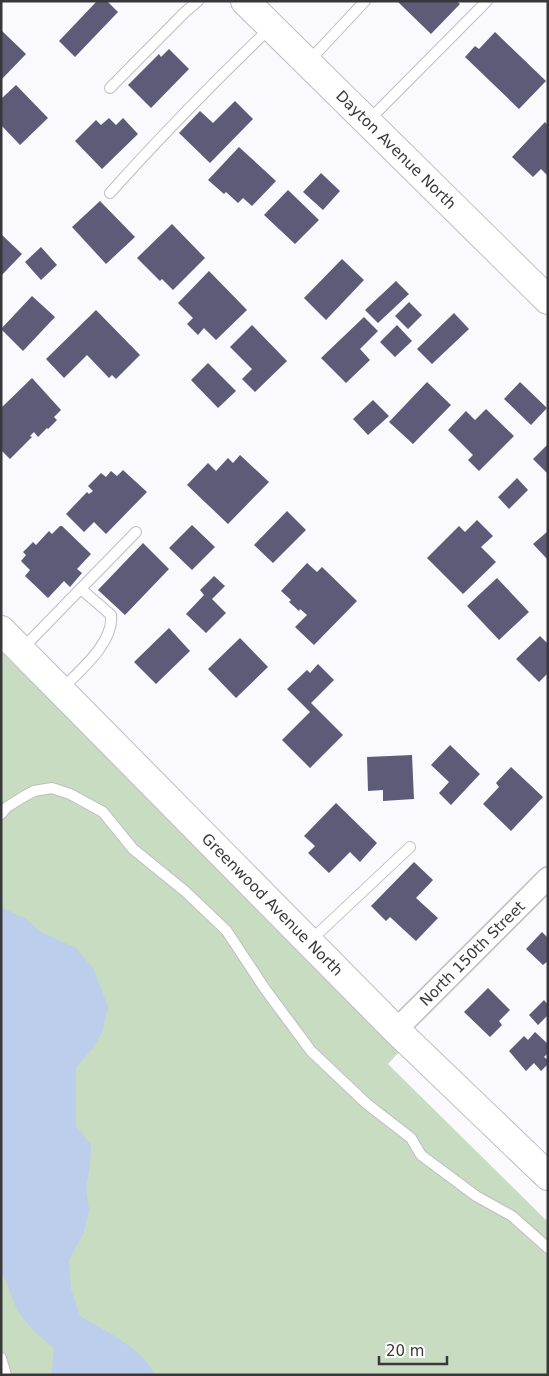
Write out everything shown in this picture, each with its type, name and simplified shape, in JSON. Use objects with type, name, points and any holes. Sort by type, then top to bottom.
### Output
[{"type":"street","name":"Dayton Avenue North","points":[[245,1],[547,298]]},
{"type":"street","name":"Greenwood Avenue North","points":[[1,630],[396,1030],[548,1176]]},
{"type":"street","name":"North 150th Street","points":[[396,1030],[548,878]]},
{"type":"lane","points":[[110,88],[198,1]]},
{"type":"lane","points":[[307,63],[366,1]]},
{"type":"lane","points":[[367,122],[487,1]]},
{"type":"lane","points":[[110,193],[195,102],[271,27]]},
{"type":"lane","points":[[21,650],[136,532]]},
{"type":"lane","points":[[61,690],[100,649],[112,625],[111,615],[81,589]]},
{"type":"lane","points":[[1,814],[7,807],[34,791],[52,788],[70,794],[103,812],[133,849],[186,892],[226,930],[265,989],[311,1051],[367,1104],[411,1138],[421,1156],[476,1196],[512,1216],[548,1248]]},
{"type":"lane","points":[[309,942],[410,847]]},
{"type":"lane","points":[[1,1358],[6,1375]]},
{"type":"green space","points":[[1,651],[402,1049],[388,1064],[548,1222],[548,1375],[1,1375]]},
{"type":"water","points":[[1,907],[26,919],[41,932],[76,948],[93,968],[108,1007],[102,1033],[76,1068],[76,1126],[91,1145],[86,1188],[89,1210],[84,1232],[69,1260],[71,1289],[80,1316],[132,1348],[149,1365],[155,1375],[51,1375],[54,1349],[20,1315],[1,1273]]},
{"type":"building","points":[[97,1],[107,1],[118,12],[75,57],[59,41]]},
{"type":"building","points":[[397,1],[457,1],[460,4],[431,34]]},
{"type":"building","points":[[1,30],[26,54],[1,80]]},
{"type":"building","points":[[495,32],[546,81],[519,109],[465,57],[475,46],[479,49]]},
{"type":"building","points":[[169,49],[189,69],[151,108],[128,85],[159,54],[161,57]]},
{"type":"building","points":[[16,85],[48,118],[20,145],[1,125],[1,99]]},
{"type":"building","points":[[235,101],[253,119],[210,163],[179,133],[200,111],[213,123]]},
{"type":"building","points":[[109,118],[116,125],[123,118],[138,134],[102,169],[75,141],[96,120],[101,125]]},
{"type":"building","points":[[545,122],[548,125],[548,176],[541,169],[533,177],[512,157]]},
{"type":"building","points":[[239,147],[276,181],[252,206],[243,198],[238,203],[208,180]]},
{"type":"building","points":[[321,173],[340,191],[323,210],[303,192]]},
{"type":"building","points":[[288,190],[319,220],[295,244],[264,215]]},
{"type":"building","points":[[100,201],[135,237],[106,264],[72,227]]},
{"type":"building","points":[[172,224],[205,258],[173,290],[162,279],[160,281],[137,258]]},
{"type":"building","points":[[1,234],[22,254],[1,276]]},
{"type":"building","points":[[41,247],[57,265],[41,280],[25,262]]},
{"type":"building","points":[[342,259],[364,280],[326,320],[304,298]]},
{"type":"building","points":[[209,271],[247,310],[216,340],[204,328],[198,335],[187,324],[193,318],[178,303]]},
{"type":"building","points":[[396,281],[409,294],[378,323],[365,310]]},
{"type":"building","points":[[32,296],[55,317],[23,351],[1,329]]},
{"type":"building","points":[[409,302],[422,315],[408,329],[395,316]]},
{"type":"building","points":[[96,310],[140,355],[116,379],[112,375],[109,378],[87,355],[64,378],[46,359]]},
{"type":"building","points":[[454,313],[469,329],[432,364],[417,349]]},
{"type":"building","points":[[364,317],[378,331],[360,349],[370,360],[346,383],[321,358]]},
{"type":"building","points":[[252,325],[287,361],[255,392],[242,379],[252,369],[230,347]]},
{"type":"building","points":[[397,325],[412,341],[395,357],[380,342]]},
{"type":"building","points":[[208,363],[236,391],[218,408],[191,380]]},
{"type":"building","points":[[32,378],[61,410],[54,417],[57,420],[48,429],[38,437],[34,432],[30,436],[32,437],[10,459],[1,450],[1,408]]},
{"type":"building","points":[[427,382],[451,405],[413,444],[389,422]]},
{"type":"building","points":[[520,382],[547,408],[531,425],[504,399]]},
{"type":"building","points":[[373,400],[389,416],[368,435],[353,419]]},
{"type":"building","points":[[486,409],[514,436],[479,471],[468,460],[473,455],[448,430],[466,411],[475,420]]},
{"type":"building","points":[[548,444],[548,474],[533,459]]},
{"type":"building","points":[[240,455],[269,482],[228,524],[187,485],[208,463],[216,471],[228,458],[233,463]]},
{"type":"building","points":[[123,470],[147,492],[106,534],[94,522],[84,532],[66,514],[87,492],[89,494],[93,491],[88,486],[101,473],[106,477],[111,471],[117,476]]},
{"type":"building","points":[[517,478],[528,490],[509,509],[498,497]]},
{"type":"building","points":[[287,511],[306,530],[273,563],[254,545]]},
{"type":"building","points":[[477,520],[493,536],[481,547],[496,562],[463,594],[427,558],[459,526],[465,532]]},
{"type":"building","points":[[192,525],[215,547],[192,570],[169,548]]},
{"type":"building","points":[[60,526],[91,554],[77,569],[82,573],[70,587],[64,581],[48,598],[25,576],[30,570],[21,561],[26,555],[23,552],[33,542],[36,545],[49,531],[52,534]]},
{"type":"building","points":[[548,531],[548,560],[533,544]]},
{"type":"building","points":[[143,543],[169,569],[125,615],[98,590]]},
{"type":"building","points":[[307,563],[317,572],[322,567],[357,601],[314,645],[295,627],[307,615],[289,602],[291,600],[281,591]]},
{"type":"building","points":[[214,576],[225,586],[212,599],[226,613],[206,633],[186,614],[204,595],[200,590]]},
{"type":"building","points":[[497,578],[529,612],[499,640],[467,606]]},
{"type":"building","points":[[169,628],[190,651],[156,684],[134,662]]},
{"type":"building","points":[[540,636],[548,644],[548,673],[539,682],[516,659]]},
{"type":"building","points":[[240,638],[268,667],[236,698],[208,669]]},
{"type":"building","points":[[318,664],[334,680],[311,703],[343,735],[310,768],[282,740],[310,712],[287,689],[307,670],[310,673]]},
{"type":"building","points":[[450,745],[480,774],[451,805],[439,793],[449,782],[431,765]]},
{"type":"building","points":[[412,755],[414,799],[383,801],[383,790],[368,791],[367,757]]},
{"type":"building","points":[[511,767],[543,797],[511,831],[483,804],[499,787],[496,783]]},
{"type":"building","points":[[336,803],[377,843],[360,862],[350,852],[329,873],[308,853],[315,846],[304,836]]},
{"type":"building","points":[[414,862],[433,880],[416,898],[438,918],[416,941],[390,917],[386,921],[371,906]]},
{"type":"building","points":[[542,932],[548,938],[548,961],[543,965],[526,949]]},
{"type":"building","points":[[488,988],[510,1010],[499,1021],[502,1025],[490,1037],[464,1012]]},
{"type":"building","points":[[544,1000],[548,1005],[548,1015],[538,1025],[529,1015]]},
{"type":"building","points":[[535,1032],[548,1044],[548,1053],[544,1057],[548,1060],[548,1064],[541,1071],[534,1063],[526,1071],[509,1051],[524,1036],[528,1040]]}]
